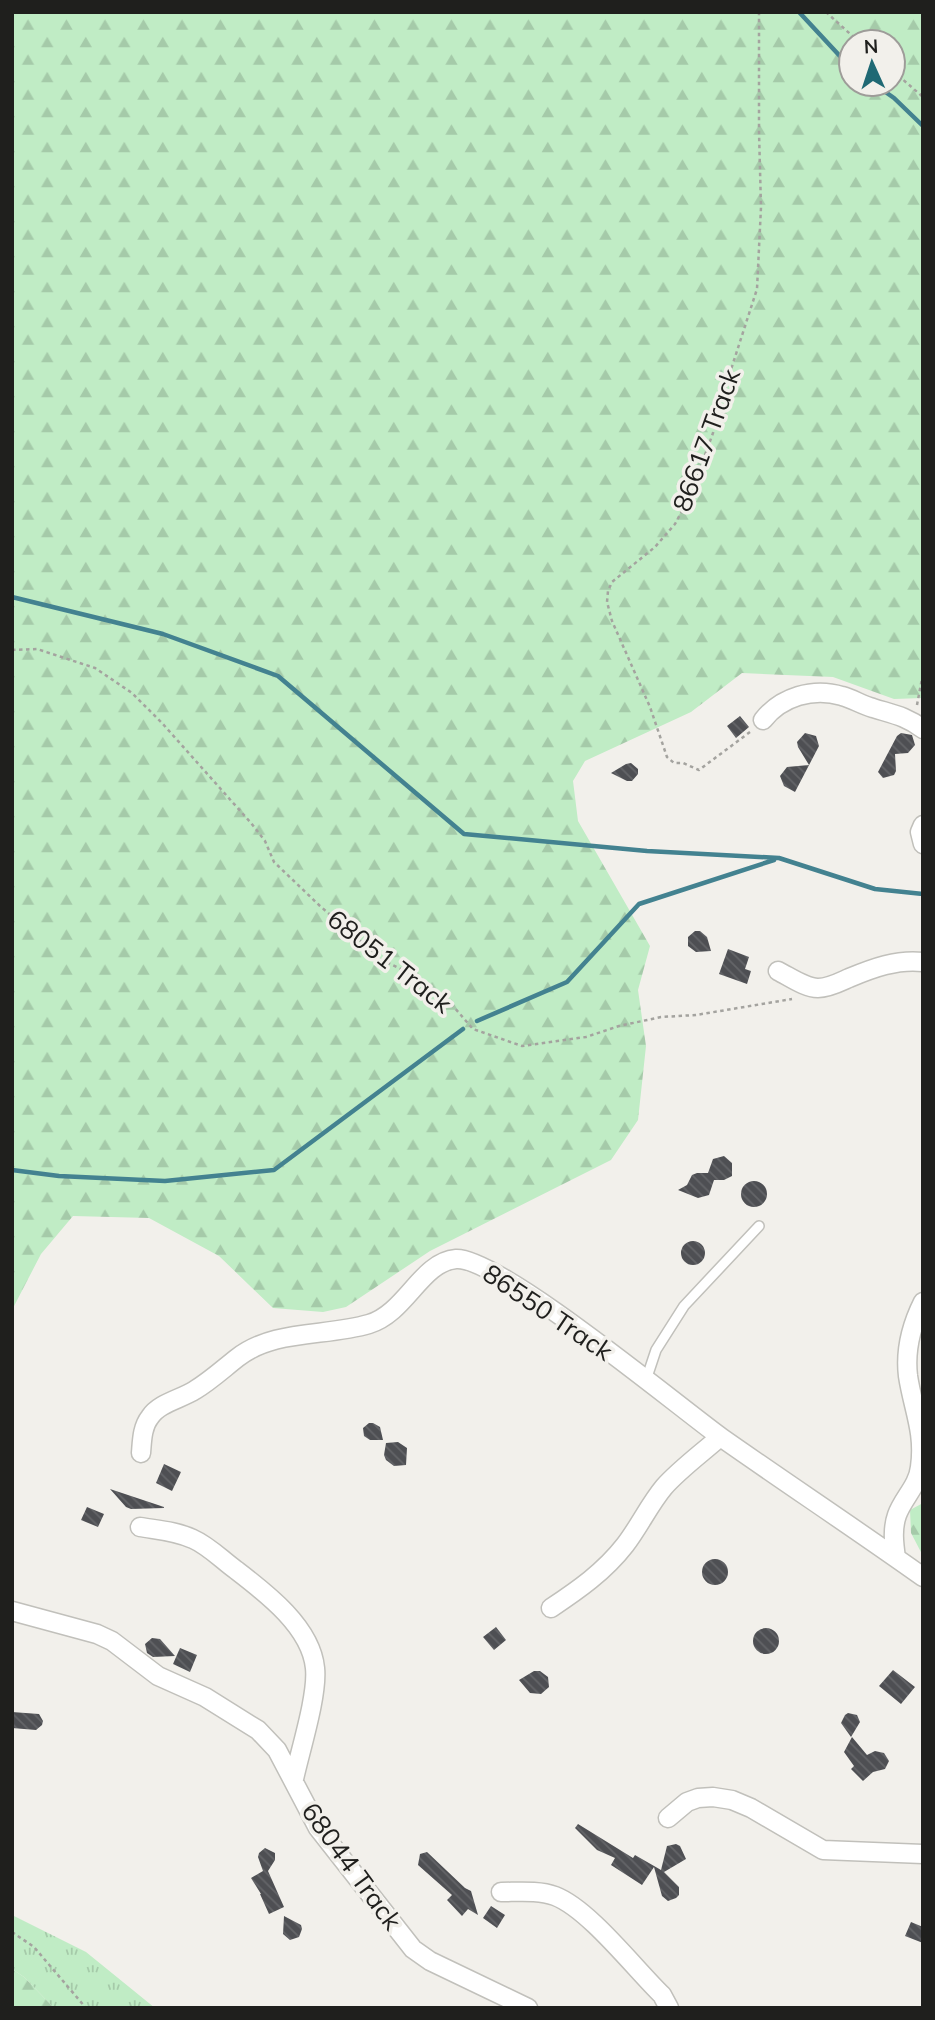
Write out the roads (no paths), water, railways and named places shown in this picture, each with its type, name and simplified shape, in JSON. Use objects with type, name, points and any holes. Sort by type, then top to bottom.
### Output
[{"type":"street","points":[[763,720],[772,708],[785,700],[819,694],[840,695],[869,707],[907,717],[918,725]]},
{"type":"street","points":[[923,825],[920,832],[923,844]]},
{"type":"street","points":[[778,971],[818,988],[887,964],[905,960],[923,962]]},
{"type":"street","name":"86550 Track","points":[[141,1452],[143,1431],[150,1416],[195,1391],[247,1350],[262,1343],[370,1324],[397,1308],[436,1265],[448,1260],[473,1261],[554,1312],[720,1437],[923,1577]]},
{"type":"street","points":[[896,1558],[893,1535],[897,1515],[917,1488],[920,1471],[922,1436],[908,1376],[908,1350],[923,1302]]},
{"type":"street","points":[[551,1608],[608,1565],[667,1484],[720,1437]]},
{"type":"street","points":[[140,1527],[173,1532],[192,1538],[209,1548],[264,1590],[310,1648],[315,1668],[314,1688],[294,1779]]},
{"type":"street","name":"68044 Track","points":[[12,1611],[97,1634],[113,1642],[158,1676],[205,1697],[258,1730],[277,1750],[318,1828],[413,1949],[430,1961],[528,2008]]},
{"type":"street","points":[[668,1818],[687,1802],[713,1797],[732,1800],[751,1808],[823,1850],[923,1854]]},
{"type":"street","points":[[501,1892],[556,1896],[574,1907],[662,1995],[669,2008]]},
{"type":"lane","points":[[646,1380],[656,1350],[684,1306],[759,1226]]},
{"type":"waterway","points":[[799,12],[837,53]]},
{"type":"waterway","points":[[894,98],[923,126]]},
{"type":"waterway","points":[[12,597],[163,634],[278,676],[464,834],[647,851],[779,858],[875,889],[923,894]]},
{"type":"waterway","points":[[477,1021],[567,982],[639,904],[774,860]]},
{"type":"waterway","points":[[12,1170],[59,1176],[165,1181],[274,1170],[463,1029]]}]
